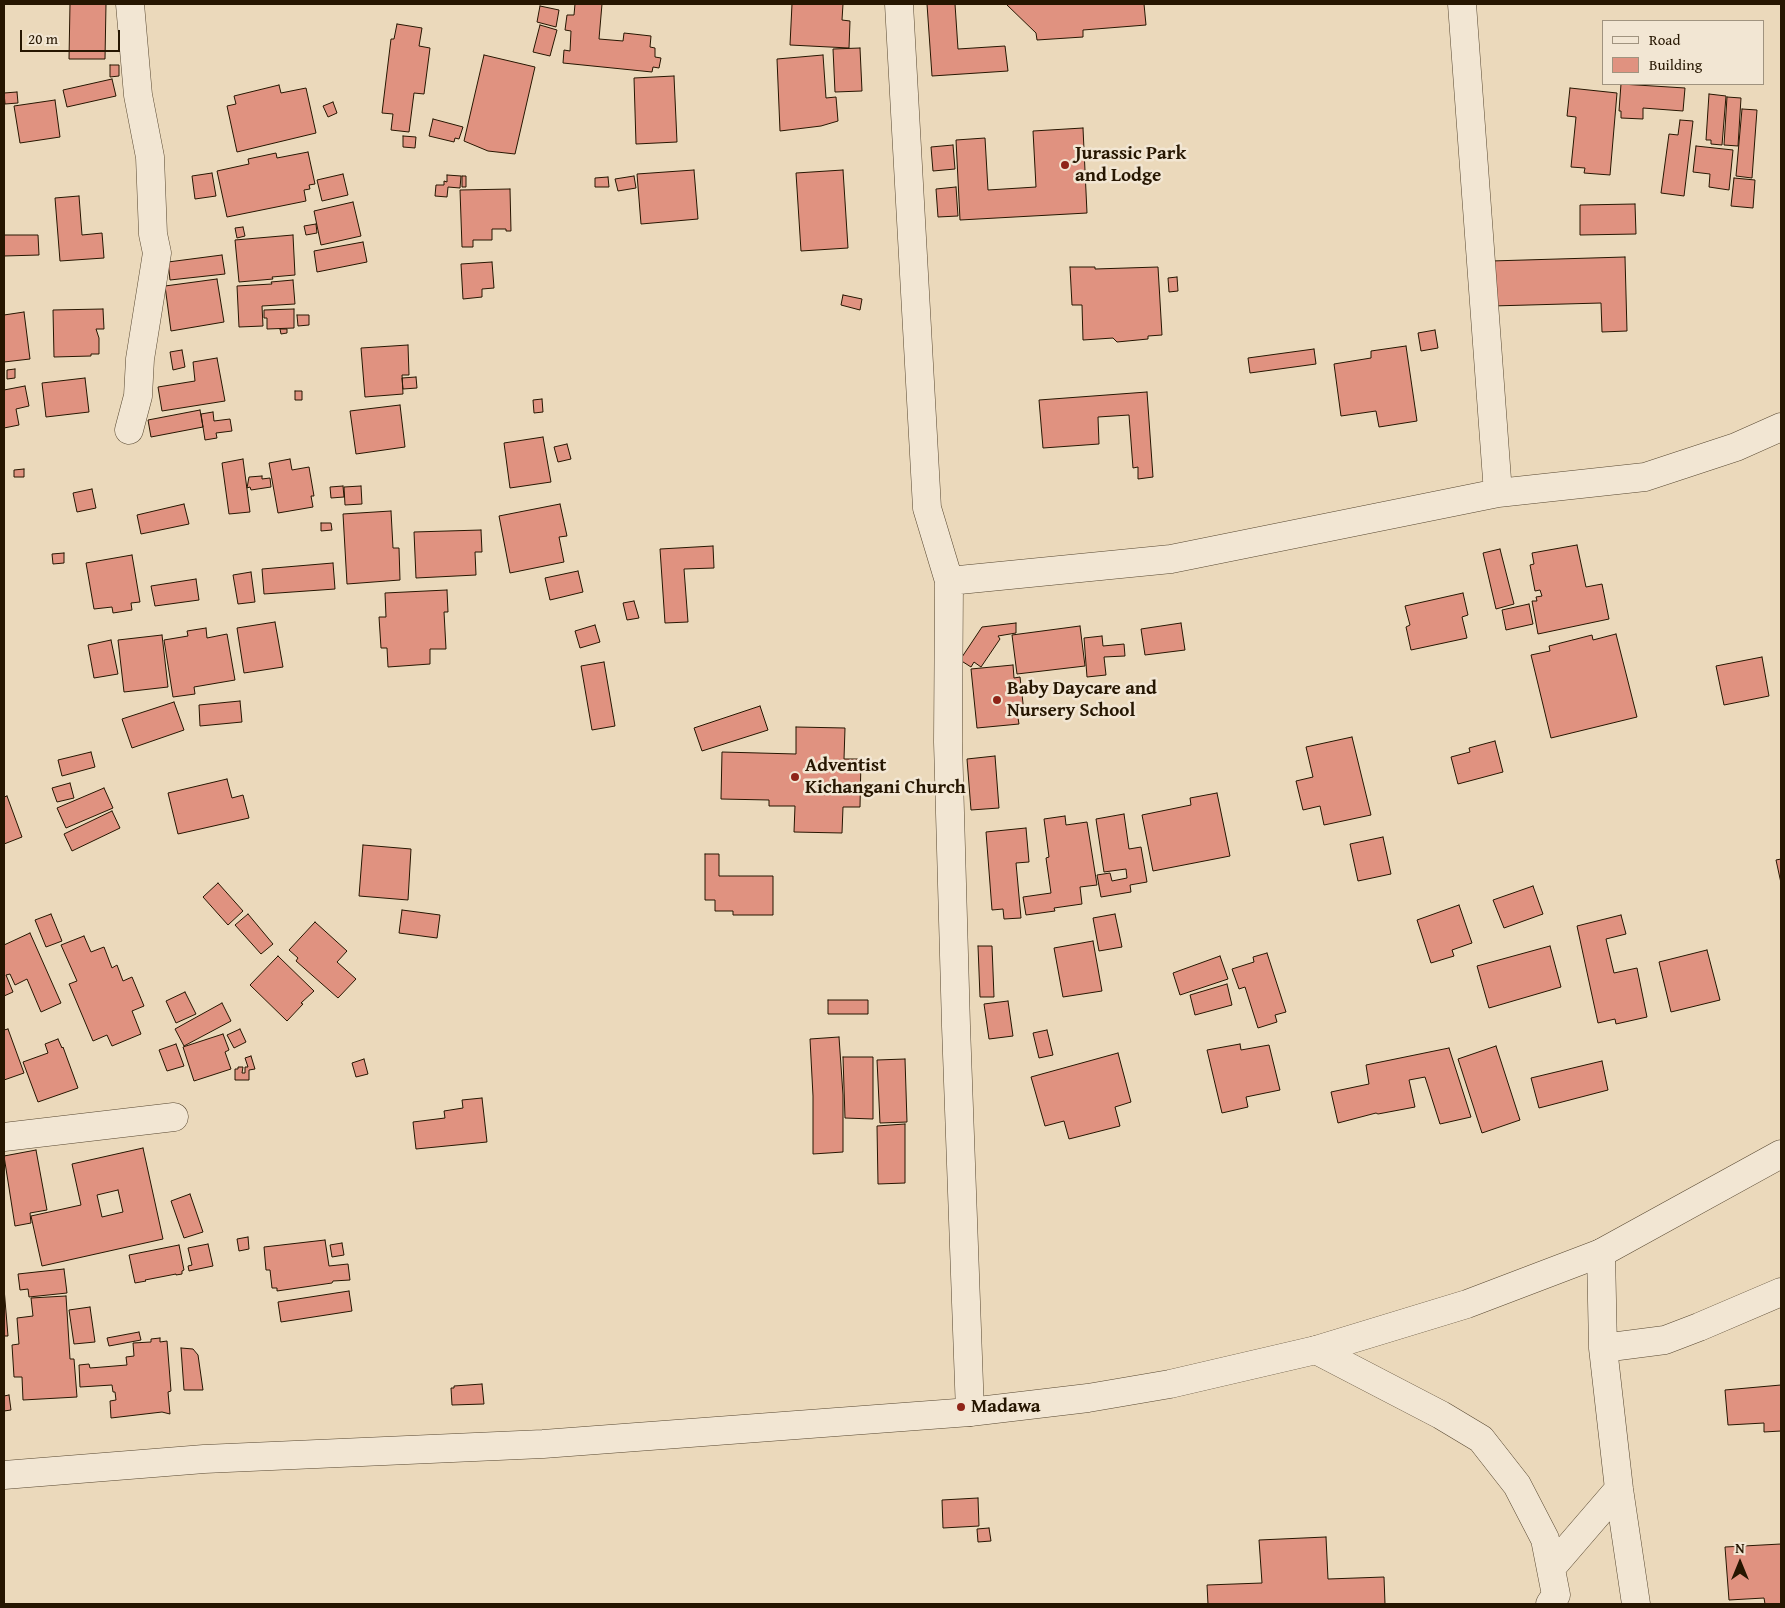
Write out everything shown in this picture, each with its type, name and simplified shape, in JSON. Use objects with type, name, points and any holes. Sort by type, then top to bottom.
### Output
[{"type":"street","points":[[129,430],[138,396],[140,359],[157,253],[153,234],[150,157],[138,95],[130,4]]},
{"type":"street","points":[[899,4],[927,508],[949,581],[948,742],[970,1412]]},
{"type":"street","points":[[1462,4],[1498,493]]},
{"type":"street","points":[[949,581],[1172,559],[1498,493],[1645,477],[1736,447],[1781,427]]},
{"type":"street","points":[[4,1137],[174,1117]]},
{"type":"street","points":[[4,1475],[204,1460],[543,1444],[970,1412],[1088,1398],[1170,1384],[1316,1350],[1467,1304],[1601,1253],[1781,1154]]},
{"type":"street","points":[[1601,1253],[1603,1348],[1618,1489],[1636,1604]]},
{"type":"street","points":[[1603,1348],[1665,1340],[1781,1292]]},
{"type":"street","points":[[1316,1350],[1442,1415],[1480,1439],[1517,1485],[1545,1539],[1556,1595],[1550,1604]]},
{"type":"street","points":[[1551,1568],[1618,1489]]},
{"type":"building","points":[[70,4],[106,4],[105,59],[69,59]]},
{"type":"building","points":[[575,4],[602,4],[599,39],[623,41],[624,33],[651,36],[650,47],[655,48],[655,57],[661,58],[659,68],[653,67],[652,72],[563,63],[564,50],[570,51],[571,31],[565,30],[567,15],[574,15]]},
{"type":"building","points":[[792,4],[843,4],[842,20],[850,21],[849,48],[790,45]]},
{"type":"building","points":[[927,4],[955,4],[958,49],[1005,46],[1008,71],[932,76]]},
{"type":"building","points":[[1006,4],[1144,4],[1146,25],[1083,30],[1083,37],[1037,40],[1036,33]]},
{"type":"building","points":[[540,6],[559,10],[556,27],[537,22]]},
{"type":"building","points":[[397,24],[422,28],[419,46],[430,48],[424,94],[414,93],[409,132],[391,130],[393,114],[382,113],[391,39],[394,39]]},
{"type":"building","points":[[540,25],[557,30],[550,56],[533,52]]},
{"type":"building","points":[[860,48],[862,91],[835,92],[833,49]]},
{"type":"building","points":[[484,55],[535,67],[515,154],[488,151],[464,141]]},
{"type":"building","points":[[823,55],[826,98],[836,97],[838,121],[821,126],[780,131],[777,59]]},
{"type":"building","points":[[110,65],[119,65],[119,76],[110,77]]},
{"type":"building","points":[[674,76],[677,142],[636,144],[634,78]]},
{"type":"building","points":[[112,79],[116,96],[67,107],[63,90]]},
{"type":"building","points":[[279,85],[281,93],[306,88],[316,133],[237,152],[227,106],[236,104],[234,96]]},
{"type":"building","points":[[1621,85],[1685,88],[1683,111],[1643,108],[1643,119],[1621,118],[1621,111],[1619,111]]},
{"type":"building","points":[[1570,88],[1617,93],[1610,175],[1584,173],[1585,168],[1571,167],[1576,117],[1567,116]]},
{"type":"building","points":[[17,92],[18,103],[5,104],[4,93]]},
{"type":"building","points":[[1709,94],[1726,96],[1722,145],[1711,144],[1711,140],[1706,140]]},
{"type":"building","points":[[1727,97],[1741,98],[1738,146],[1724,145]]},
{"type":"building","points":[[55,100],[60,137],[20,143],[14,106]]},
{"type":"building","points":[[333,102],[337,113],[328,117],[323,106]]},
{"type":"building","points":[[1742,109],[1757,110],[1752,178],[1736,176]]},
{"type":"building","points":[[433,119],[463,127],[459,139],[455,138],[454,142],[429,136]]},
{"type":"building","points":[[1680,120],[1693,121],[1684,196],[1661,193],[1669,134],[1678,135]]},
{"type":"building","points":[[1083,128],[1087,213],[960,220],[956,140],[985,138],[988,190],[1036,187],[1033,131]]},
{"type":"building","points":[[403,136],[416,137],[415,148],[403,147]]},
{"type":"building","points":[[953,145],[955,169],[933,171],[931,147]]},
{"type":"building","points":[[1696,146],[1733,150],[1729,190],[1709,187],[1710,174],[1693,172]]},
{"type":"building","points":[[308,152],[315,184],[309,185],[310,189],[304,190],[306,201],[227,217],[217,171],[249,164],[248,159],[276,153],[277,158]]},
{"type":"building","points":[[694,170],[698,219],[641,224],[637,174]]},
{"type":"building","points":[[843,170],[848,248],[801,251],[796,173]]},
{"type":"building","points":[[212,173],[216,196],[195,199],[192,176]]},
{"type":"building","points":[[343,174],[348,195],[322,201],[317,180]]},
{"type":"building","points":[[447,175],[461,176],[460,188],[448,187],[447,197],[435,196],[436,185],[444,185],[444,181],[447,182]]},
{"type":"building","points":[[462,176],[466,176],[466,187],[462,187]]},
{"type":"building","points":[[634,176],[636,188],[618,191],[615,179]]},
{"type":"building","points":[[608,177],[609,187],[595,187],[595,178]]},
{"type":"building","points":[[1734,178],[1755,180],[1753,208],[1731,206]]},
{"type":"building","points":[[956,187],[958,216],[938,217],[936,189]]},
{"type":"building","points":[[510,189],[511,231],[492,229],[492,240],[473,240],[473,247],[462,247],[460,190]]},
{"type":"building","points":[[79,196],[82,235],[102,233],[104,258],[60,261],[55,198]]},
{"type":"building","points":[[353,202],[361,236],[321,245],[314,211]]},
{"type":"building","points":[[1635,204],[1636,234],[1580,235],[1580,205]]},
{"type":"building","points":[[316,224],[317,233],[306,235],[304,226]]},
{"type":"building","points":[[243,227],[245,236],[237,238],[235,228]]},
{"type":"building","points":[[4,235],[38,235],[39,255],[4,256]]},
{"type":"building","points":[[293,235],[295,275],[239,282],[235,240]]},
{"type":"building","points":[[363,242],[367,262],[317,272],[314,251]]},
{"type":"building","points":[[222,255],[225,274],[170,280],[168,262]]},
{"type":"building","points":[[1625,257],[1627,331],[1602,332],[1601,303],[1492,306],[1491,261]]},
{"type":"building","points":[[492,262],[494,288],[482,289],[482,297],[463,299],[461,264]]},
{"type":"building","points":[[1070,267],[1095,267],[1095,269],[1158,267],[1162,335],[1148,336],[1148,339],[1117,342],[1113,338],[1083,340],[1082,305],[1072,305]]},
{"type":"building","points":[[1177,277],[1178,291],[1169,292],[1168,278]]},
{"type":"building","points":[[217,279],[224,322],[171,331],[165,286]]},
{"type":"building","points":[[293,280],[295,304],[262,306],[263,326],[239,327],[237,286],[272,284],[271,282]]},
{"type":"building","points":[[843,295],[862,299],[860,310],[841,305]]},
{"type":"building","points":[[103,309],[104,329],[96,329],[99,338],[99,354],[54,357],[53,310]]},
{"type":"building","points":[[294,309],[294,328],[267,329],[267,318],[264,318],[264,310]]},
{"type":"building","points":[[24,312],[30,359],[4,362],[4,315]]},
{"type":"building","points":[[297,315],[309,315],[309,325],[298,326]]},
{"type":"building","points":[[280,329],[287,329],[287,333],[281,334]]},
{"type":"building","points":[[1435,330],[1438,348],[1421,351],[1418,333]]},
{"type":"building","points":[[408,345],[409,375],[402,375],[403,394],[365,397],[361,348]]},
{"type":"building","points":[[1406,346],[1417,421],[1379,427],[1376,411],[1341,416],[1334,364],[1371,358],[1371,351]]},
{"type":"building","points":[[1314,349],[1316,364],[1250,373],[1248,358]]},
{"type":"building","points":[[182,350],[185,367],[173,370],[170,352]]},
{"type":"building","points":[[217,358],[225,401],[162,411],[158,387],[195,381],[193,362]]},
{"type":"building","points":[[15,369],[15,378],[7,379],[7,370]]},
{"type":"building","points":[[416,377],[417,388],[403,389],[402,378]]},
{"type":"building","points":[[85,378],[89,412],[46,417],[42,383]]},
{"type":"building","points":[[25,386],[29,406],[16,409],[19,425],[4,428],[4,390]]},
{"type":"building","points":[[295,391],[302,391],[302,400],[295,400]]},
{"type":"building","points":[[1147,392],[1153,477],[1138,479],[1138,467],[1133,468],[1129,415],[1098,417],[1099,444],[1043,448],[1039,400]]},
{"type":"building","points":[[542,399],[543,412],[534,413],[533,400]]},
{"type":"building","points":[[400,405],[405,447],[356,454],[350,411]]},
{"type":"building","points":[[200,410],[203,427],[151,437],[148,420]]},
{"type":"building","points":[[213,412],[214,421],[230,419],[232,431],[216,433],[217,438],[205,440],[201,414]]},
{"type":"building","points":[[543,437],[551,482],[510,488],[504,443]]},
{"type":"building","points":[[567,444],[571,459],[558,462],[554,447]]},
{"type":"building","points":[[243,459],[250,512],[229,514],[222,463]]},
{"type":"building","points":[[290,459],[292,470],[309,467],[314,496],[311,496],[313,507],[278,513],[269,463]]},
{"type":"building","points":[[24,469],[24,477],[14,477],[14,470]]},
{"type":"building","points":[[262,476],[262,479],[270,478],[271,487],[251,490],[250,487],[247,488],[249,477]]},
{"type":"building","points":[[343,486],[344,497],[331,498],[330,487]]},
{"type":"building","points":[[361,486],[362,504],[345,505],[344,487]]},
{"type":"building","points":[[92,489],[96,508],[77,512],[73,493]]},
{"type":"building","points":[[184,504],[189,524],[141,534],[137,515]]},
{"type":"building","points":[[560,504],[567,536],[559,537],[564,562],[510,573],[499,516]]},
{"type":"building","points":[[391,511],[393,548],[399,548],[400,580],[347,584],[343,514]]},
{"type":"building","points":[[321,523],[331,523],[332,530],[321,531]]},
{"type":"building","points":[[481,530],[482,552],[475,552],[476,575],[416,578],[414,532]]},
{"type":"building","points":[[1577,545],[1586,587],[1602,584],[1609,619],[1538,634],[1532,601],[1537,601],[1536,597],[1542,596],[1540,590],[1535,591],[1530,565],[1534,564],[1532,553]]},
{"type":"building","points":[[713,546],[714,568],[684,569],[688,622],[665,623],[660,549]]},
{"type":"building","points":[[1500,549],[1514,604],[1496,609],[1483,553]]},
{"type":"building","points":[[64,553],[64,563],[53,564],[52,554]]},
{"type":"building","points":[[132,555],[140,602],[131,603],[132,610],[113,613],[112,607],[94,609],[86,563]]},
{"type":"building","points":[[333,563],[335,589],[264,594],[262,569]]},
{"type":"building","points":[[578,571],[583,592],[550,600],[545,578]]},
{"type":"building","points":[[251,572],[255,602],[238,604],[233,575]]},
{"type":"building","points":[[196,579],[199,600],[155,606],[151,586]]},
{"type":"building","points":[[447,590],[448,612],[444,612],[446,649],[430,649],[430,664],[388,667],[387,648],[381,648],[379,617],[386,617],[385,593]]},
{"type":"building","points":[[1463,593],[1468,615],[1462,617],[1467,638],[1411,650],[1406,627],[1410,625],[1405,606]]},
{"type":"building","points":[[634,601],[639,618],[627,620],[623,603]]},
{"type":"building","points":[[1529,604],[1533,624],[1506,630],[1502,610]]},
{"type":"building","points":[[275,622],[283,667],[244,673],[237,628]]},
{"type":"building","points":[[1016,623],[1016,633],[998,636],[1000,639],[981,667],[974,662],[971,667],[960,660],[982,627]]},
{"type":"building","points":[[1181,623],[1185,650],[1145,655],[1141,629]]},
{"type":"building","points":[[595,625],[600,642],[580,648],[575,631]]},
{"type":"building","points":[[1080,626],[1085,666],[1017,674],[1012,635]]},
{"type":"building","points":[[206,628],[207,638],[227,634],[235,680],[194,687],[195,694],[173,697],[164,640],[188,636],[187,631]]},
{"type":"building","points":[[1616,634],[1637,717],[1551,738],[1531,655],[1550,651],[1549,646],[1592,635],[1593,640]]},
{"type":"building","points":[[162,635],[168,687],[124,692],[118,640]]},
{"type":"building","points":[[1102,636],[1103,646],[1124,644],[1125,656],[1104,657],[1106,675],[1087,677],[1084,638]]},
{"type":"building","points":[[111,640],[118,674],[94,678],[88,645]]},
{"type":"building","points":[[1762,657],[1769,696],[1724,705],[1716,666]]},
{"type":"building","points":[[604,662],[615,726],[592,730],[581,666]]},
{"type":"building","points":[[1013,665],[1014,678],[1020,677],[1024,712],[1017,712],[1019,724],[977,728],[971,669]]},
{"type":"building","points":[[240,701],[242,722],[200,726],[199,705]]},
{"type":"building","points":[[174,702],[184,730],[132,748],[122,719]]},
{"type":"building","points":[[760,706],[768,730],[702,751],[694,728]]},
{"type":"building","points":[[796,727],[845,728],[844,759],[861,759],[860,807],[843,807],[842,833],[794,832],[795,806],[769,806],[769,800],[721,799],[722,752],[796,754]]},
{"type":"building","points":[[1352,737],[1371,815],[1324,825],[1320,806],[1303,810],[1296,781],[1313,777],[1306,747]]},
{"type":"building","points":[[1495,741],[1503,772],[1458,784],[1451,757],[1470,752],[1469,748]]},
{"type":"building","points":[[91,752],[95,767],[62,776],[58,760]]},
{"type":"building","points":[[995,756],[999,808],[971,810],[967,759]]},
{"type":"building","points":[[227,779],[232,798],[243,795],[249,818],[178,834],[168,793]]},
{"type":"building","points":[[70,783],[74,798],[57,802],[52,788]]},
{"type":"building","points":[[104,788],[113,808],[66,828],[57,808]]},
{"type":"building","points":[[1217,793],[1230,856],[1153,871],[1142,815],[1191,805],[1190,798]]},
{"type":"building","points":[[7,796],[22,837],[4,844],[4,797]]},
{"type":"building","points":[[112,811],[120,828],[72,851],[64,834]]},
{"type":"building","points":[[1124,814],[1129,849],[1141,847],[1147,882],[1130,885],[1131,892],[1101,897],[1097,875],[1110,873],[1112,881],[1127,878],[1126,869],[1104,872],[1096,819]]},
{"type":"building","points":[[1065,816],[1066,825],[1087,822],[1097,885],[1080,887],[1082,904],[1054,908],[1055,911],[1026,915],[1023,897],[1051,893],[1046,858],[1049,857],[1044,819]]},
{"type":"building","points":[[1026,828],[1029,862],[1016,863],[1021,918],[1004,919],[1003,909],[992,910],[986,832]]},
{"type":"building","points":[[1383,837],[1391,874],[1358,881],[1350,844]]},
{"type":"building","points":[[363,845],[411,849],[408,900],[359,896]]},
{"type":"building","points":[[705,854],[719,854],[719,876],[773,876],[773,915],[733,915],[733,911],[715,911],[715,900],[705,900]]},
{"type":"building","points":[[1781,859],[1781,883],[1776,860]]},
{"type":"building","points":[[218,883],[243,911],[228,925],[203,897]]},
{"type":"building","points":[[1533,886],[1543,914],[1504,928],[1493,900]]},
{"type":"building","points":[[1459,905],[1472,943],[1452,950],[1454,956],[1431,963],[1417,920]]},
{"type":"building","points":[[402,910],[440,915],[437,938],[399,933]]},
{"type":"building","points":[[51,914],[62,941],[46,947],[35,920]]},
{"type":"building","points":[[248,914],[273,944],[261,954],[235,925]]},
{"type":"building","points":[[1115,914],[1122,947],[1099,951],[1093,918]]},
{"type":"building","points":[[1621,915],[1626,934],[1606,939],[1614,973],[1637,968],[1647,1017],[1616,1024],[1615,1019],[1598,1023],[1577,926]]},
{"type":"building","points":[[315,922],[347,951],[337,962],[356,979],[338,998],[296,961],[298,958],[289,950]]},
{"type":"building","points":[[30,933],[61,1003],[41,1012],[27,979],[15,985],[10,974],[6,975],[13,992],[4,996],[4,945]]},
{"type":"building","points":[[84,936],[91,952],[104,947],[112,968],[117,965],[123,981],[132,977],[144,1006],[132,1011],[141,1034],[112,1046],[107,1035],[93,1041],[69,984],[77,981],[61,945]]},
{"type":"building","points":[[1093,941],[1102,991],[1063,997],[1054,948]]},
{"type":"building","points":[[978,946],[992,946],[994,997],[980,997]]},
{"type":"building","points":[[1550,946],[1561,987],[1489,1008],[1477,966]]},
{"type":"building","points":[[1707,950],[1720,1000],[1671,1012],[1659,962]]},
{"type":"building","points":[[1267,953],[1286,1012],[1275,1015],[1277,1022],[1258,1028],[1245,987],[1239,989],[1232,969],[1254,962],[1253,957]]},
{"type":"building","points":[[278,956],[314,991],[301,1003],[303,1004],[287,1021],[250,985]]},
{"type":"building","points":[[1220,956],[1228,979],[1180,995],[1173,973]]},
{"type":"building","points":[[1227,984],[1232,1005],[1195,1015],[1190,995]]},
{"type":"building","points":[[185,992],[196,1014],[176,1023],[166,1001]]},
{"type":"building","points":[[828,1000],[868,1000],[868,1014],[828,1014]]},
{"type":"building","points":[[1008,1001],[1013,1036],[989,1039],[984,1004]]},
{"type":"building","points":[[222,1003],[231,1021],[184,1046],[175,1029]]},
{"type":"building","points":[[8,1029],[24,1073],[4,1080],[4,1030]]},
{"type":"building","points":[[240,1029],[246,1042],[234,1048],[227,1035]]},
{"type":"building","points":[[1047,1030],[1053,1055],[1039,1058],[1033,1033]]},
{"type":"building","points":[[223,1034],[229,1050],[225,1052],[231,1069],[194,1081],[183,1047]]},
{"type":"building","points":[[839,1037],[843,1095],[843,1152],[813,1154],[813,1096],[810,1039]]},
{"type":"building","points":[[58,1039],[63,1047],[78,1088],[38,1102],[23,1062],[48,1053],[45,1044]]},
{"type":"building","points":[[176,1044],[184,1066],[167,1071],[159,1050]]},
{"type":"building","points":[[1240,1044],[1241,1050],[1269,1045],[1280,1090],[1246,1097],[1248,1107],[1222,1113],[1207,1050]]},
{"type":"building","points":[[1496,1046],[1520,1120],[1482,1133],[1458,1059]]},
{"type":"building","points":[[1449,1048],[1471,1117],[1440,1124],[1425,1077],[1409,1080],[1415,1107],[1376,1113],[1338,1123],[1331,1092],[1369,1084],[1366,1065]]},
{"type":"building","points":[[1118,1053],[1131,1102],[1115,1107],[1120,1126],[1069,1139],[1064,1121],[1045,1126],[1031,1077]]},
{"type":"building","points":[[251,1056],[255,1069],[249,1070],[249,1080],[235,1080],[235,1069],[243,1067],[242,1073],[245,1073],[245,1067],[248,1067],[245,1058]]},
{"type":"building","points":[[843,1057],[873,1057],[873,1119],[845,1118]]},
{"type":"building","points":[[364,1059],[368,1074],[356,1077],[352,1063]]},
{"type":"building","points":[[905,1059],[907,1122],[880,1123],[877,1060]]},
{"type":"building","points":[[1602,1061],[1608,1090],[1539,1108],[1531,1078]]},
{"type":"building","points":[[482,1098],[487,1142],[416,1149],[413,1122],[445,1118],[444,1111],[463,1108],[462,1100]]},
{"type":"building","points":[[905,1124],[905,1183],[878,1184],[877,1126]]},
{"type":"building","points":[[143,1148],[163,1239],[42,1266],[31,1216],[81,1205],[72,1164]],"holes":[[[118,1190],[123,1212],[102,1217],[97,1195]]]},
{"type":"building","points":[[36,1150],[47,1210],[30,1213],[31,1223],[15,1226],[4,1156]]},
{"type":"building","points":[[190,1194],[203,1232],[184,1238],[171,1201]]},
{"type":"building","points":[[248,1237],[249,1249],[239,1251],[237,1239]]},
{"type":"building","points":[[325,1240],[329,1266],[348,1264],[350,1280],[333,1281],[332,1283],[277,1291],[277,1288],[272,1288],[270,1270],[266,1270],[264,1247]]},
{"type":"building","points":[[342,1243],[344,1255],[332,1257],[330,1245]]},
{"type":"building","points":[[208,1244],[213,1266],[189,1271],[188,1266],[192,1265],[188,1248]]},
{"type":"building","points":[[179,1245],[184,1270],[182,1274],[135,1283],[129,1255]]},
{"type":"building","points":[[64,1269],[67,1293],[29,1297],[28,1289],[20,1290],[18,1274]]},
{"type":"building","points":[[4,1288],[8,1336],[4,1336]]},
{"type":"building","points":[[349,1291],[352,1311],[281,1322],[278,1302]]},
{"type":"building","points":[[66,1296],[70,1359],[74,1359],[77,1397],[23,1400],[22,1377],[14,1377],[12,1345],[19,1344],[17,1318],[33,1316],[31,1298]]},
{"type":"building","points":[[90,1307],[95,1342],[74,1344],[69,1310]]},
{"type":"building","points":[[139,1332],[141,1340],[109,1346],[107,1338]]},
{"type":"building","points":[[160,1338],[160,1342],[167,1341],[171,1391],[168,1392],[170,1414],[162,1412],[111,1418],[110,1401],[116,1400],[112,1385],[80,1387],[79,1365],[89,1364],[90,1368],[127,1365],[126,1357],[134,1356],[133,1343],[151,1342],[151,1339]]},
{"type":"building","points":[[181,1348],[193,1349],[198,1355],[203,1390],[184,1390]]},
{"type":"building","points":[[482,1384],[484,1404],[452,1405],[451,1388],[454,1388],[454,1386]]},
{"type":"building","points":[[1781,1385],[1781,1431],[1764,1432],[1764,1423],[1728,1425],[1725,1390]]},
{"type":"building","points":[[9,1395],[11,1410],[4,1411],[4,1396]]},
{"type":"building","points":[[978,1498],[979,1526],[943,1528],[942,1500]]},
{"type":"building","points":[[989,1528],[991,1541],[978,1542],[977,1529]]},
{"type":"building","points":[[1326,1537],[1328,1579],[1384,1577],[1385,1604],[1208,1604],[1207,1585],[1262,1583],[1259,1540]]},
{"type":"building","points":[[1781,1544],[1781,1604],[1765,1604],[1764,1598],[1729,1600],[1725,1547]]},
{"type":"place","name":"Jurassic Park and Lodge","points":[[1065,165]]},
{"type":"place","name":"Baby Daycare and Nursery School","points":[[997,700]]},
{"type":"place","name":"Adventist Kichangani Church","points":[[795,777]]},
{"type":"place","name":"Madawa","points":[[961,1407]]}]
